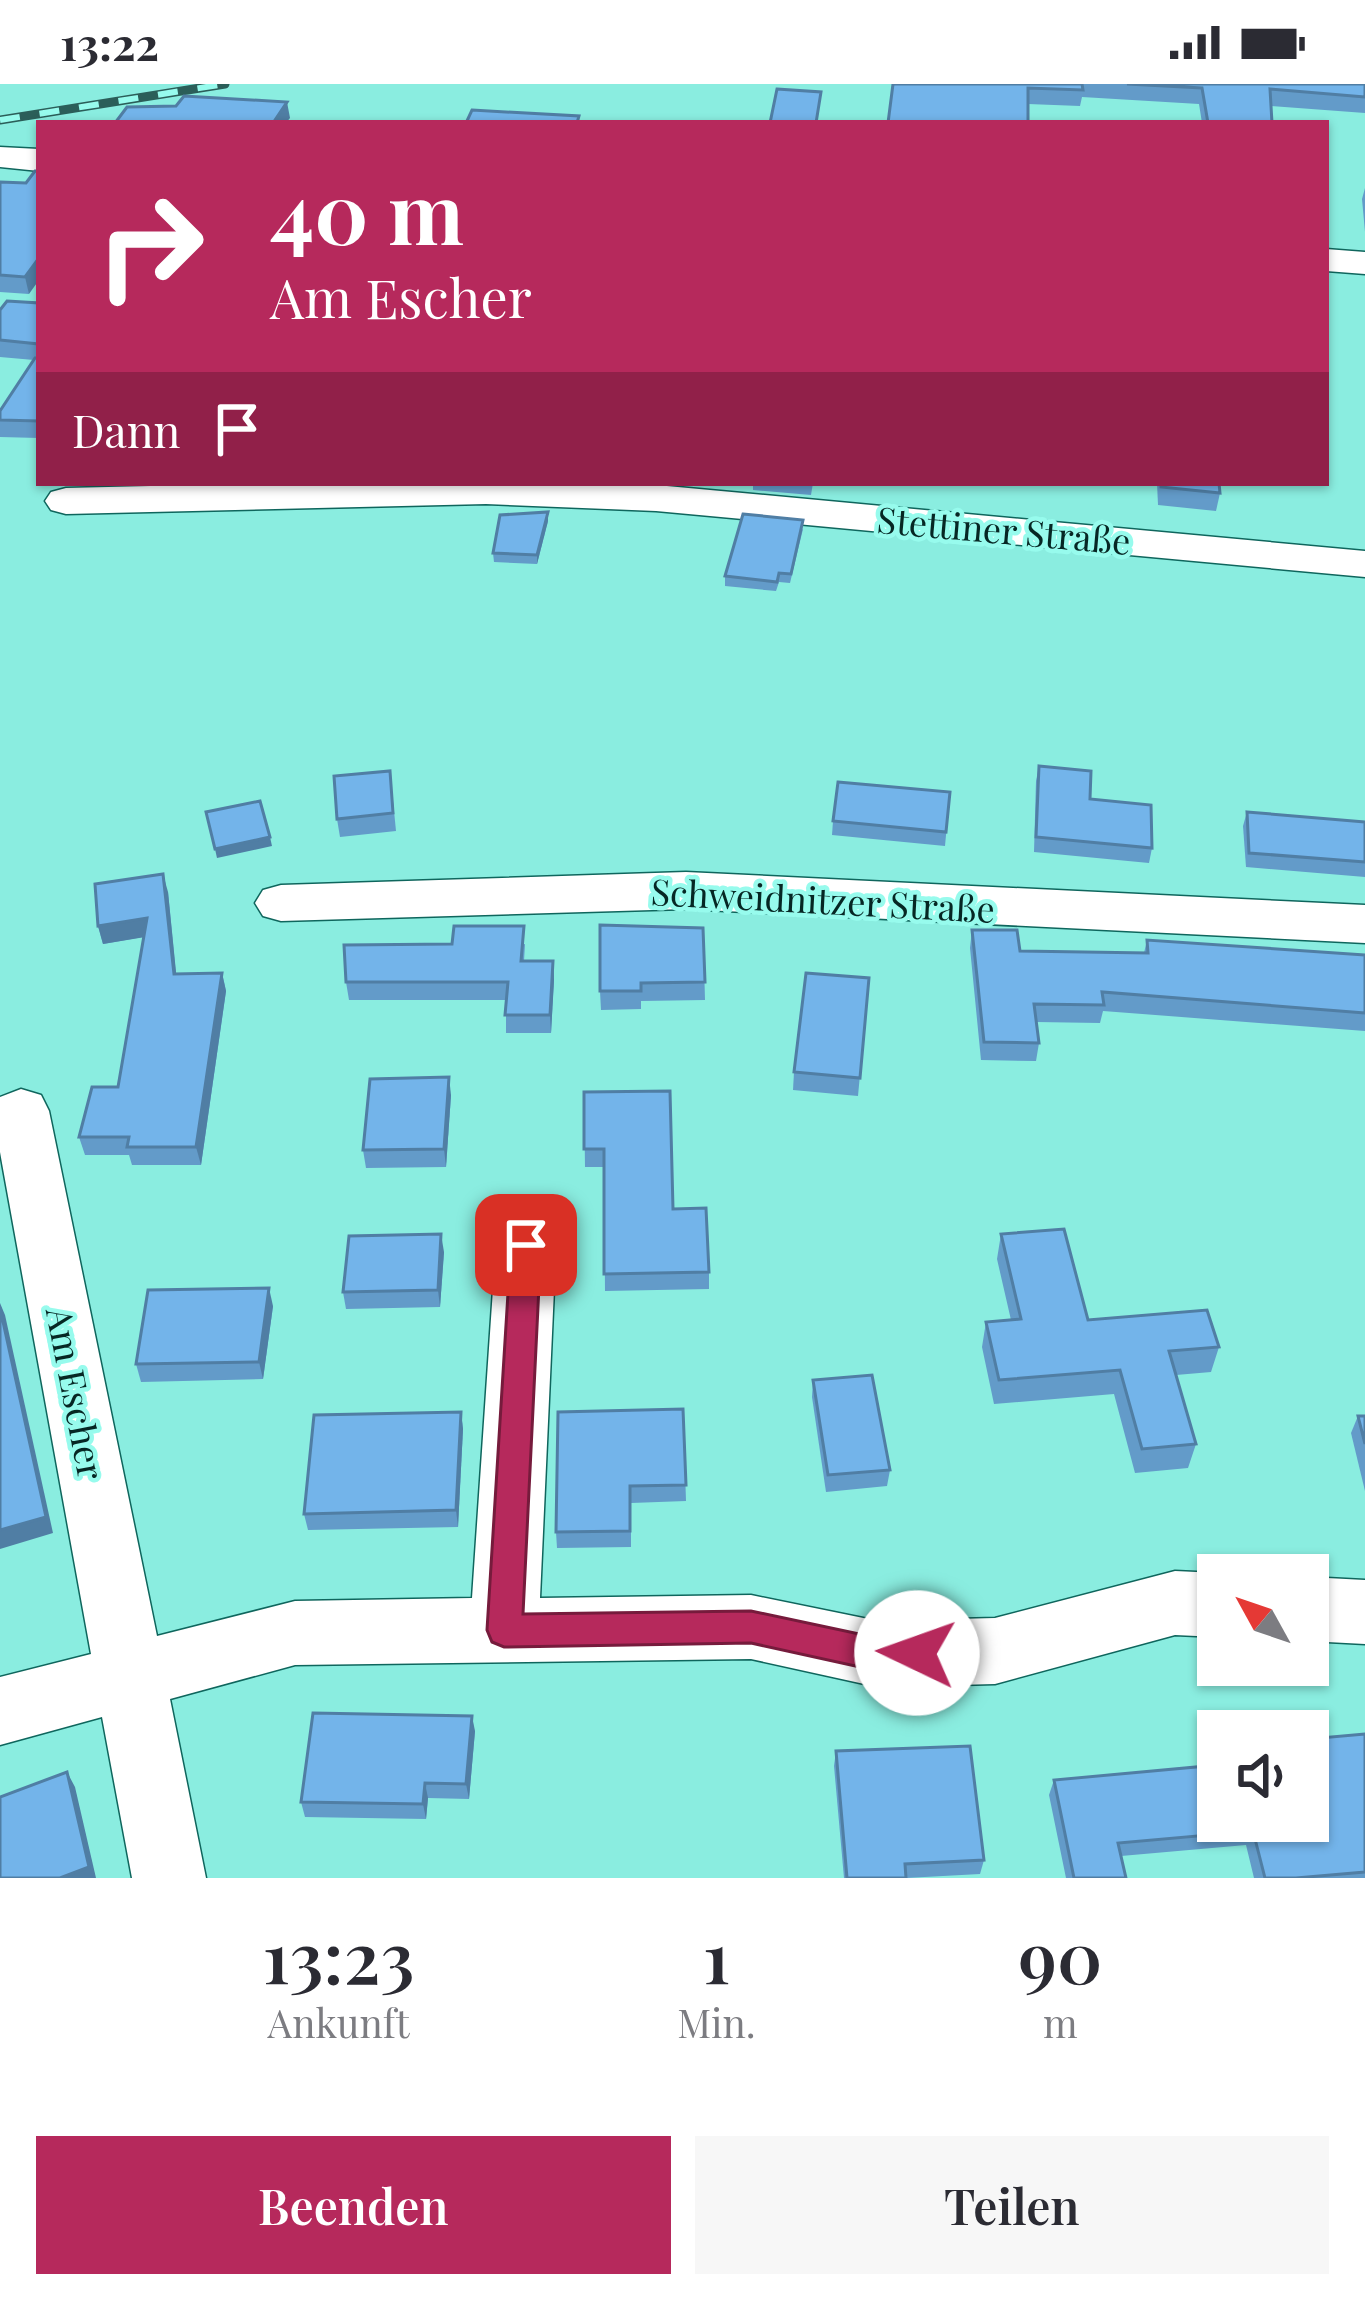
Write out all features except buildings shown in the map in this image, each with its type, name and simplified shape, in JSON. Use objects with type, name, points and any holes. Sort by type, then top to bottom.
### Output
[{"type":"street","points":[[1329,260],[1365,262]]},
{"type":"street","name":"Stettiner Straße","points":[[66,501],[486,491],[656,497],[1365,564]]},
{"type":"street","name":"Schweidnitzer Straße","points":[[281,903],[614,891],[757,892],[820,900],[1365,924]]},
{"type":"street","name":"Am Escher","points":[[21,1111],[169,1878]]},
{"type":"street","points":[[504,1630],[526,1245]]},
{"type":"street","points":[[0,1711],[295,1633],[751,1627],[878,1654],[995,1651],[1175,1604],[1197,1605]]},
{"type":"street","points":[[1329,1611],[1365,1612]]},
{"type":"railway","points":[[0,120],[225,84]]},
{"type":"route","points":[[526,1245],[504,1630],[751,1627],[878,1654],[917,1653]]}]
